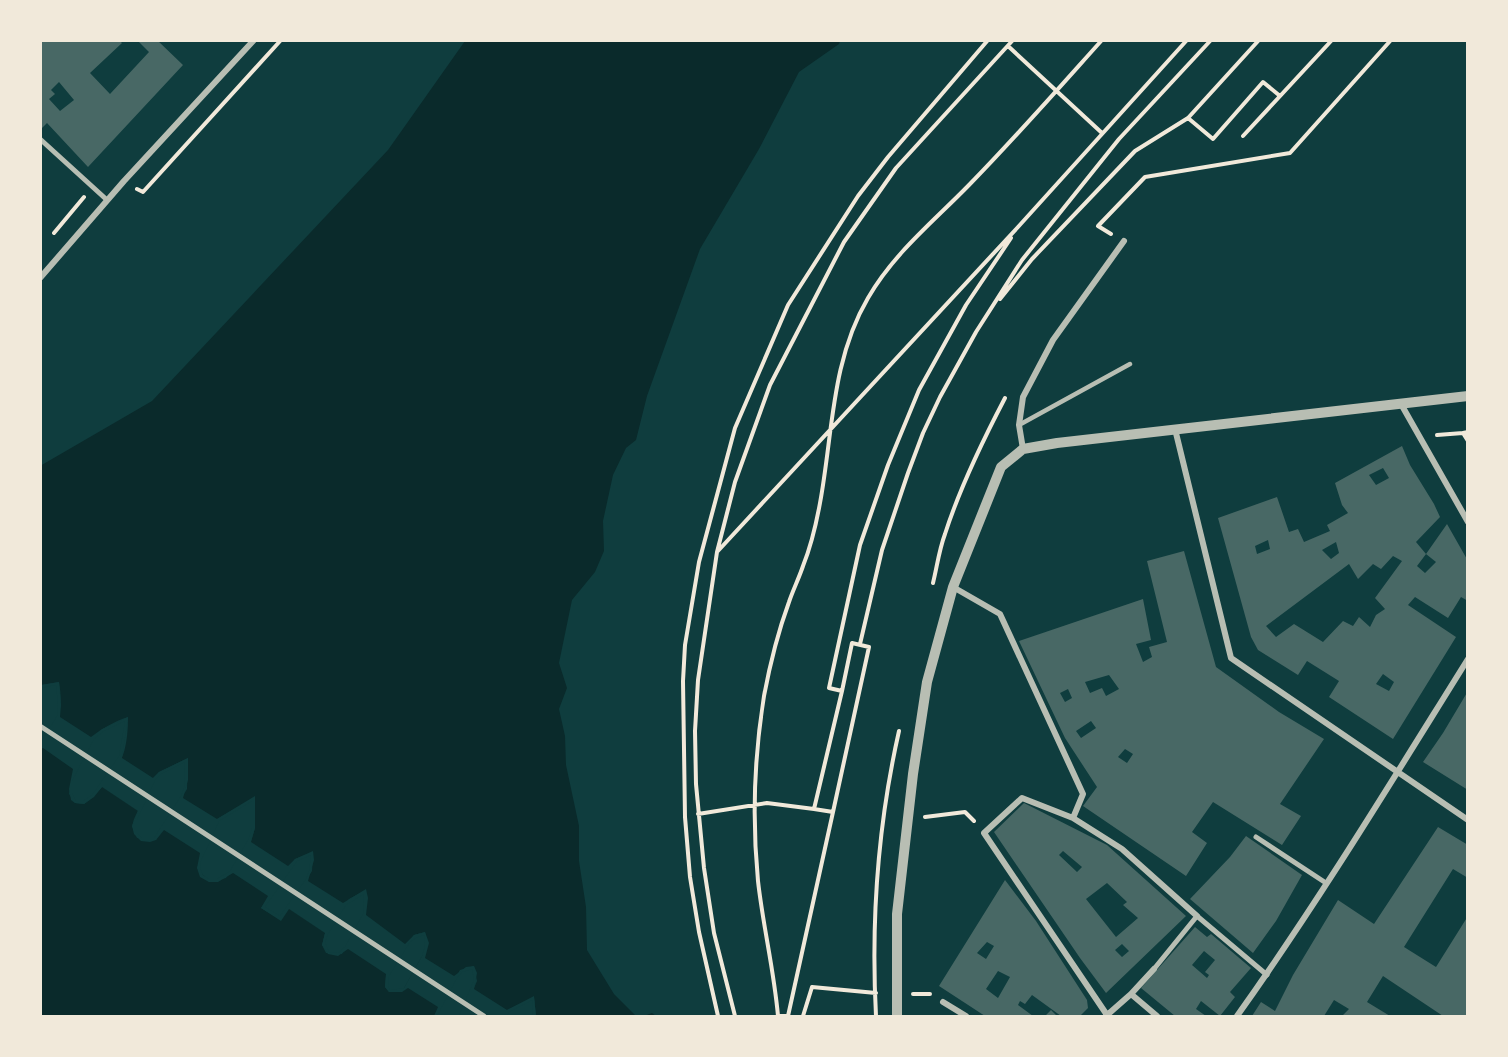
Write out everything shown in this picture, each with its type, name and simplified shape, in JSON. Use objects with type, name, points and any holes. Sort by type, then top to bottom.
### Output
[{"type":"street","points":[[40,278],[107,200],[254,40]]},
{"type":"street","points":[[40,138],[107,200]]},
{"type":"street","points":[[1023,449],[1018,424],[1023,397],[1053,340],[1124,241]]},
{"type":"street","points":[[897,1017],[897,914],[927,682],[953,587],[1000,467],[1023,449],[1057,443],[1467,396]]},
{"type":"street","points":[[1401,404],[1467,522]]},
{"type":"street","points":[[1175,429],[1231,658],[1467,820]]},
{"type":"street","points":[[953,587],[1000,614],[1083,794],[1073,818]]},
{"type":"street","points":[[1237,1017],[1267,975],[1467,659]]},
{"type":"street","points":[[40,726],[484,1017]]},
{"type":"street","points":[[1197,916],[1154,969],[1107,1016],[984,833],[1022,798],[1073,818],[1122,849],[1267,975]]},
{"type":"street","points":[[1256,837],[1326,883]]},
{"type":"street","points":[[1131,994],[1157,1017]]},
{"type":"street","points":[[943,1002],[966,1017]]},
{"type":"lane","points":[[1018,424],[1130,364]]},
{"type":"path","points":[[718,1017],[699,932],[690,876],[685,817],[683,681],[685,645],[699,562],[735,428],[788,305],[858,196],[888,157],[988,40]]},
{"type":"path","points":[[735,1017],[714,933],[704,868],[698,814],[695,742],[698,680],[717,552],[735,482],[770,385],[844,242],[896,168],[1013,40]]},
{"type":"path","points":[[814,808],[852,643],[860,644],[869,647],[788,1017],[778,1016],[775,981],[759,883],[753,804],[759,734],[771,658],[789,600],[812,539],[822,493],[833,402],[843,355],[859,314],[882,275],[900,253],[970,184],[1102,40]]},
{"type":"path","points":[[717,552],[1018,227],[1186,40]]},
{"type":"path","points":[[860,644],[882,550],[923,433],[958,362],[1022,260],[1119,139],[1211,40]]},
{"type":"path","points":[[990,311],[1032,260],[1135,151],[1188,118],[1259,40]]},
{"type":"path","points":[[1243,136],[1332,40]]},
{"type":"path","points":[[1098,226],[1145,177],[1290,153],[1391,40]]},
{"type":"path","points":[[1008,46],[1102,133]]},
{"type":"path","points":[[1188,118],[1213,139],[1263,82],[1280,96]]},
{"type":"path","points":[[842,691],[829,688],[831,677],[860,545],[888,465],[919,390],[966,305],[1018,227]]},
{"type":"path","points":[[1419,436],[1465,432],[1467,441]]},
{"type":"path","points":[[698,814],[753,804],[780,803],[833,812]]},
{"type":"path","points":[[908,819],[965,812],[984,833]]},
{"type":"path","points":[[803,1017],[812,987],[896,995]]},
{"type":"water","points":[[465,41],[840,41],[799,72],[759,149],[700,249],[647,396],[636,440],[626,448],[613,475],[603,521],[604,551],[595,572],[572,600],[559,663],[567,688],[559,709],[565,736],[566,765],[579,826],[579,861],[586,907],[587,950],[614,994],[636,1016],[536,1016],[534,997],[507,1010],[462,1016],[477,981],[474,966],[460,970],[434,1016],[41,1016],[41,749],[52,733],[61,702],[59,682],[41,685],[40,466],[152,401],[388,150]],"holes":[[[128,717],[126,741],[120,761],[95,795],[84,804],[75,803],[69,794],[80,756],[94,737],[114,722]],[[188,758],[187,789],[156,840],[137,838],[132,826],[153,778],[159,772]],[[255,797],[255,828],[251,841],[226,878],[209,882],[197,868],[217,819]],[[313,852],[312,871],[281,920],[261,908],[295,859]],[[366,890],[366,915],[342,954],[326,953],[322,945],[325,933],[349,899]],[[425,932],[428,946],[402,992],[389,992],[385,987],[386,974],[414,935]]]},
{"type":"pier","points":[[59,682],[60,717],[91,737],[102,729],[128,717],[122,758],[153,778],[159,772],[188,758],[188,780],[183,798],[217,819],[255,796],[255,828],[251,842],[288,866],[295,859],[313,851],[314,860],[308,881],[343,903],[366,889],[368,898],[366,915],[405,944],[414,935],[425,932],[429,943],[425,958],[454,976],[466,967],[474,966],[477,973],[474,989],[507,1010],[534,996],[536,1016],[533,1016],[532,1000],[509,1012],[507,1016],[459,1016],[474,980],[472,969],[462,972],[457,978],[437,1016],[434,1016],[438,1007],[408,988],[402,992],[389,992],[385,987],[386,974],[348,949],[338,956],[328,954],[322,945],[325,933],[289,909],[281,921],[261,908],[268,896],[233,873],[218,882],[209,882],[200,877],[197,868],[200,853],[164,830],[156,840],[141,841],[134,834],[132,826],[138,811],[102,787],[84,804],[75,803],[71,800],[69,789],[73,769],[43,748],[41,749],[40,744],[57,716],[58,705],[56,685],[40,688],[41,685]],"holes":[[[125,721],[119,756],[92,795],[83,801],[76,801],[72,793],[72,781],[94,739],[104,731]],[[185,762],[184,788],[181,796],[154,838],[142,838],[137,833],[137,820],[155,780],[161,774]],[[252,801],[252,828],[248,840],[230,871],[217,879],[209,879],[203,875],[200,868],[219,821]],[[311,855],[306,879],[280,916],[265,907],[297,861]],[[364,894],[363,914],[345,947],[338,953],[329,952],[325,942],[346,905]],[[424,935],[425,946],[422,956],[404,988],[390,990],[389,976],[410,942]]]},
{"type":"building","points":[[40,40],[119,40],[122,43],[90,73],[110,94],[149,52],[137,40],[157,40],[183,65],[88,167],[47,123],[42,128],[40,126]],"holes":[[[59,82],[74,100],[60,111],[49,99],[55,94],[51,90]]]},
{"type":"building","points":[[1402,446],[1410,465],[1440,517],[1416,542],[1426,554],[1447,524],[1468,561],[1468,601],[1461,597],[1448,618],[1415,597],[1408,605],[1456,637],[1393,739],[1329,697],[1339,681],[1307,661],[1298,675],[1258,650],[1251,637],[1218,518],[1277,497],[1289,532],[1298,529],[1304,542],[1330,531],[1327,525],[1348,513],[1342,505],[1335,483]],"holes":[[[1383,468],[1389,478],[1376,485],[1369,475]],[[1268,540],[1270,549],[1257,554],[1255,546]],[[1336,542],[1339,553],[1331,559],[1322,550]],[[1426,554],[1436,562],[1425,573],[1417,566]],[[1393,556],[1402,561],[1375,598],[1385,609],[1376,615],[1370,627],[1359,617],[1353,626],[1343,621],[1323,642],[1294,624],[1276,637],[1266,626],[1349,564],[1358,579],[1373,564],[1381,569]],[[1383,674],[1394,682],[1389,691],[1376,684]]]},
{"type":"building","points":[[1184,551],[1216,667],[1279,712],[1324,739],[1280,804],[1301,816],[1282,845],[1213,802],[1192,832],[1207,843],[1186,876],[1083,806],[1097,787],[1065,738],[1019,641],[1143,599],[1151,640],[1136,644],[1143,662],[1152,657],[1149,647],[1167,642],[1147,561]],"holes":[[[1109,675],[1119,689],[1106,696],[1102,688],[1090,693],[1085,682]],[[1068,689],[1072,698],[1065,702],[1060,693]],[[1091,721],[1096,728],[1081,738],[1076,731]],[[1125,749],[1133,754],[1127,763],[1118,757]]]},
{"type":"building","points":[[1468,691],[1468,790],[1423,762]]},
{"type":"building","points":[[1024,803],[1107,845],[1186,916],[1106,993],[994,832]],"holes":[[[1063,851],[1082,867],[1077,872],[1059,855]],[[1107,883],[1127,902],[1123,905],[1138,918],[1116,937],[1086,899]],[[1122,944],[1129,951],[1122,957],[1115,950]]]},
{"type":"building","points":[[1438,827],[1468,845],[1468,878],[1453,869],[1404,947],[1436,967],[1468,916],[1468,1016],[1443,1016],[1383,976],[1367,1002],[1390,1016],[1342,1016],[1349,1009],[1334,1000],[1324,1016],[1252,1016],[1261,1002],[1275,1011],[1293,975],[1338,900],[1374,924]]},
{"type":"building","points":[[1246,836],[1302,875],[1276,921],[1253,953],[1190,899],[1230,857]]},
{"type":"building","points":[[1005,880],[1036,921],[1087,1000],[1088,1008],[1080,1016],[1061,1016],[1032,995],[1025,1004],[1020,1001],[1018,1005],[1033,1016],[985,1016],[939,986]],"holes":[[[987,942],[994,946],[986,959],[977,953]],[[998,971],[1010,977],[998,998],[986,989]]]},
{"type":"building","points":[[1195,927],[1207,937],[1211,934],[1251,968],[1230,992],[1235,997],[1220,1016],[1201,1001],[1196,1009],[1206,1016],[1175,1016],[1141,988]],"holes":[[[1204,951],[1215,960],[1205,972],[1209,975],[1207,978],[1192,965]]]},
{"type":"building","points":[[1051,1010],[1057,1016],[1045,1016]]}]
